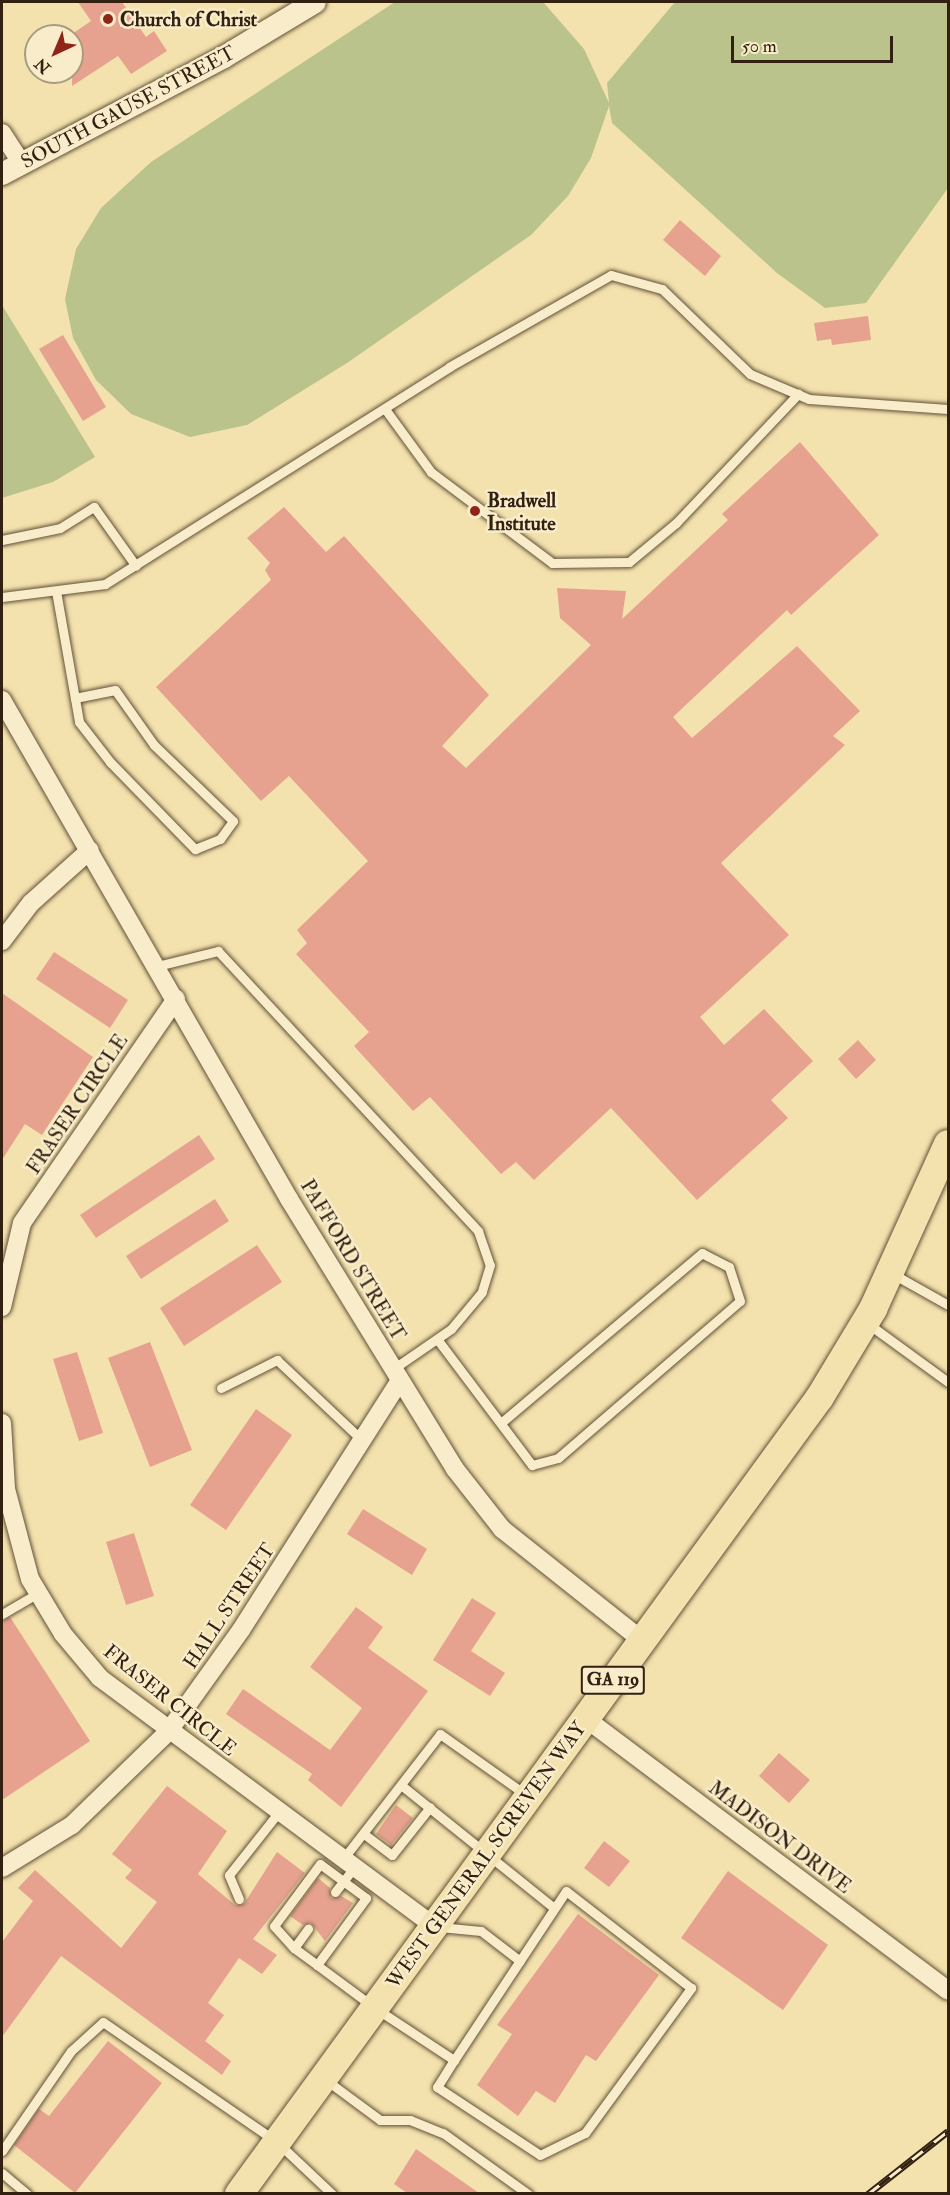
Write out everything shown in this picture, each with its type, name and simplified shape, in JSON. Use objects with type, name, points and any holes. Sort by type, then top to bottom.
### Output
[{"type":"main road","name":"WEST GENERAL SCREVEN WAY","points":[[239,2193],[488,1850],[789,1443],[865,1322],[891,1273],[948,1144]]},
{"type":"street","name":"SOUTH GAUSE STREET","points":[[2,174],[21,162],[123,113],[315,2]]},
{"type":"street","points":[[2,133],[21,162]]},
{"type":"street","name":"PAFFORD STREET","points":[[2,700],[397,1375],[502,1529],[643,1641]]},
{"type":"street","points":[[2,941],[31,903],[90,850]]},
{"type":"street","name":"FRASER CIRCLE","points":[[2,1307],[22,1223],[176,999]]},
{"type":"street","name":"HALL STREET","points":[[2,1868],[72,1825],[168,1732],[362,1440],[397,1375]]},
{"type":"street","name":"FRASER CIRCLE","points":[[2,1423],[4,1489],[38,1593],[63,1634],[100,1678],[168,1732],[278,1813],[347,1869],[434,1926]]},
{"type":"street","name":"MADISON DRIVE","points":[[585,1718],[948,1991]]},
{"type":"lane","points":[[2,597],[105,585],[385,409],[611,275],[662,289],[750,374],[798,394],[948,409]]},
{"type":"lane","points":[[385,409],[431,472],[552,563],[628,562],[676,523],[798,394]]},
{"type":"lane","points":[[2,540],[60,528],[94,507],[136,566]]},
{"type":"lane","points":[[56,591],[79,722],[110,762],[195,849],[220,839],[233,821],[154,745],[115,690],[75,698]]},
{"type":"lane","points":[[157,966],[218,951],[478,1231],[490,1265],[482,1292],[437,1339],[397,1375]]},
{"type":"lane","points":[[437,1339],[532,1465],[558,1458],[740,1301],[729,1267],[702,1253],[501,1423]]},
{"type":"lane","points":[[891,1273],[948,1305]]},
{"type":"lane","points":[[865,1322],[948,1382]]},
{"type":"lane","points":[[221,1388],[277,1360],[362,1440]]},
{"type":"lane","points":[[2,1614],[38,1593]]},
{"type":"lane","points":[[336,1892],[364,1834],[440,1734],[528,1797]]},
{"type":"lane","points":[[401,1785],[488,1850],[554,1908]]},
{"type":"lane","points":[[364,1834],[392,1855],[430,1807]]},
{"type":"lane","points":[[239,1899],[230,1875],[278,1813]]},
{"type":"lane","points":[[316,1965],[366,1898],[347,1869],[320,1864],[271,1924],[294,1948],[316,1965],[375,2008],[454,2060]]},
{"type":"lane","points":[[566,1892],[691,1988],[585,2133],[540,2155],[437,2087],[554,1908],[566,1892]]},
{"type":"lane","points":[[434,1926],[481,1931],[520,1961]]},
{"type":"lane","points":[[294,1948],[308,1929]]},
{"type":"lane","points":[[2,2151],[71,2051],[103,2022],[277,2142],[332,2193]]},
{"type":"lane","points":[[323,2078],[380,2120],[410,2120],[443,2133],[528,2193]]},
{"type":"lane","points":[[2,2173],[27,2193]]},
{"type":"green space","points":[[395,2],[543,2],[584,49],[609,103],[607,83],[675,2],[948,2],[948,188],[866,303],[825,308],[777,273],[612,123],[609,106],[591,158],[568,196],[531,235],[347,363],[247,425],[190,437],[131,414],[96,380],[73,338],[65,299],[76,249],[101,208],[151,162]]},
{"type":"green space","points":[[2,305],[95,457],[53,482],[2,498]]},
{"type":"building","points":[[78,2],[122,2],[146,37],[154,31],[167,51],[131,74],[118,56],[84,78],[84,26],[91,21]]},
{"type":"building","points":[[680,220],[721,256],[705,276],[663,240]]},
{"type":"building","points":[[868,316],[871,340],[832,345],[831,339],[817,341],[814,323]]},
{"type":"building","points":[[63,335],[106,407],[83,421],[39,349]]},
{"type":"building","name":"Bradwell Institute","points":[[800,442],[879,535],[791,615],[787,610],[673,717],[692,738],[797,646],[860,711],[833,736],[845,745],[721,863],[789,935],[700,1017],[724,1045],[764,1009],[813,1061],[771,1100],[788,1118],[697,1200],[611,1108],[534,1180],[516,1162],[501,1174],[430,1097],[413,1111],[354,1046],[369,1032],[296,954],[307,943],[297,930],[368,861],[289,776],[261,801],[156,687],[271,580],[265,570],[270,563],[247,538],[284,507],[326,552],[344,536],[489,695],[442,746],[466,768],[591,645],[560,618],[557,588],[626,591],[622,619],[728,520],[722,514]]},
{"type":"building","points":[[54,952],[128,1000],[110,1028],[36,979]]},
{"type":"building","points":[[2,993],[93,1057],[42,1135],[25,1124],[2,1160]]},
{"type":"building","points":[[858,1040],[876,1060],[856,1079],[838,1059]]},
{"type":"building","points":[[199,1135],[215,1159],[96,1238],[80,1215]]},
{"type":"building","points":[[215,1199],[229,1221],[141,1279],[126,1256]]},
{"type":"building","points":[[257,1245],[282,1282],[184,1346],[160,1308]]},
{"type":"building","points":[[150,1342],[192,1450],[150,1467],[108,1358]]},
{"type":"building","points":[[77,1352],[103,1433],[79,1441],[53,1359]]},
{"type":"building","points":[[256,1409],[292,1435],[226,1530],[190,1505]]},
{"type":"building","points":[[363,1509],[427,1549],[412,1575],[347,1534]]},
{"type":"building","points":[[134,1533],[154,1596],[126,1605],[106,1542]]},
{"type":"building","points":[[472,1598],[496,1613],[471,1651],[505,1673],[490,1696],[433,1660]]},
{"type":"building","points":[[356,1607],[383,1627],[368,1648],[428,1691],[341,1807],[308,1780],[312,1774],[226,1714],[243,1689],[330,1750],[362,1708],[310,1667]]},
{"type":"building","points":[[10,1617],[90,1741],[2,1800],[2,1621]]},
{"type":"building","points":[[779,1753],[810,1780],[789,1803],[759,1776]]},
{"type":"building","points":[[167,1786],[227,1831],[198,1874],[235,1905],[244,1904],[277,1852],[305,1873],[253,1939],[277,1955],[262,1974],[239,1958],[208,2003],[224,2015],[205,2041],[231,2061],[222,2075],[61,1956],[2,2037],[2,1942],[33,1901],[18,1888],[35,1870],[121,1948],[157,1902],[125,1878],[132,1870],[112,1854]]},
{"type":"building","points":[[396,1805],[413,1818],[391,1845],[376,1834]]},
{"type":"building","points":[[604,1841],[630,1861],[609,1887],[584,1868]]},
{"type":"building","points":[[728,1871],[828,1945],[783,2010],[681,1938]]},
{"type":"building","points":[[318,1878],[330,1888],[331,1898],[341,1896],[353,1903],[325,1941],[311,1923],[303,1925],[290,1916]]},
{"type":"building","points":[[578,1914],[659,1975],[596,2061],[586,2055],[555,2103],[536,2091],[518,2116],[477,2085],[512,2034],[497,2025]]},
{"type":"building","points":[[108,2041],[162,2083],[75,2193],[14,2145],[39,2109],[49,2116]]},
{"type":"building","points":[[416,2149],[479,2193],[407,2193],[394,2184]]},
{"type":"railway","points":[[868,2194],[948,2131]]},
{"type":"place","name":"Church of Christ","points":[[108,19]]},
{"type":"place","name":"Bradwell Institute","points":[[475,511]]}]
